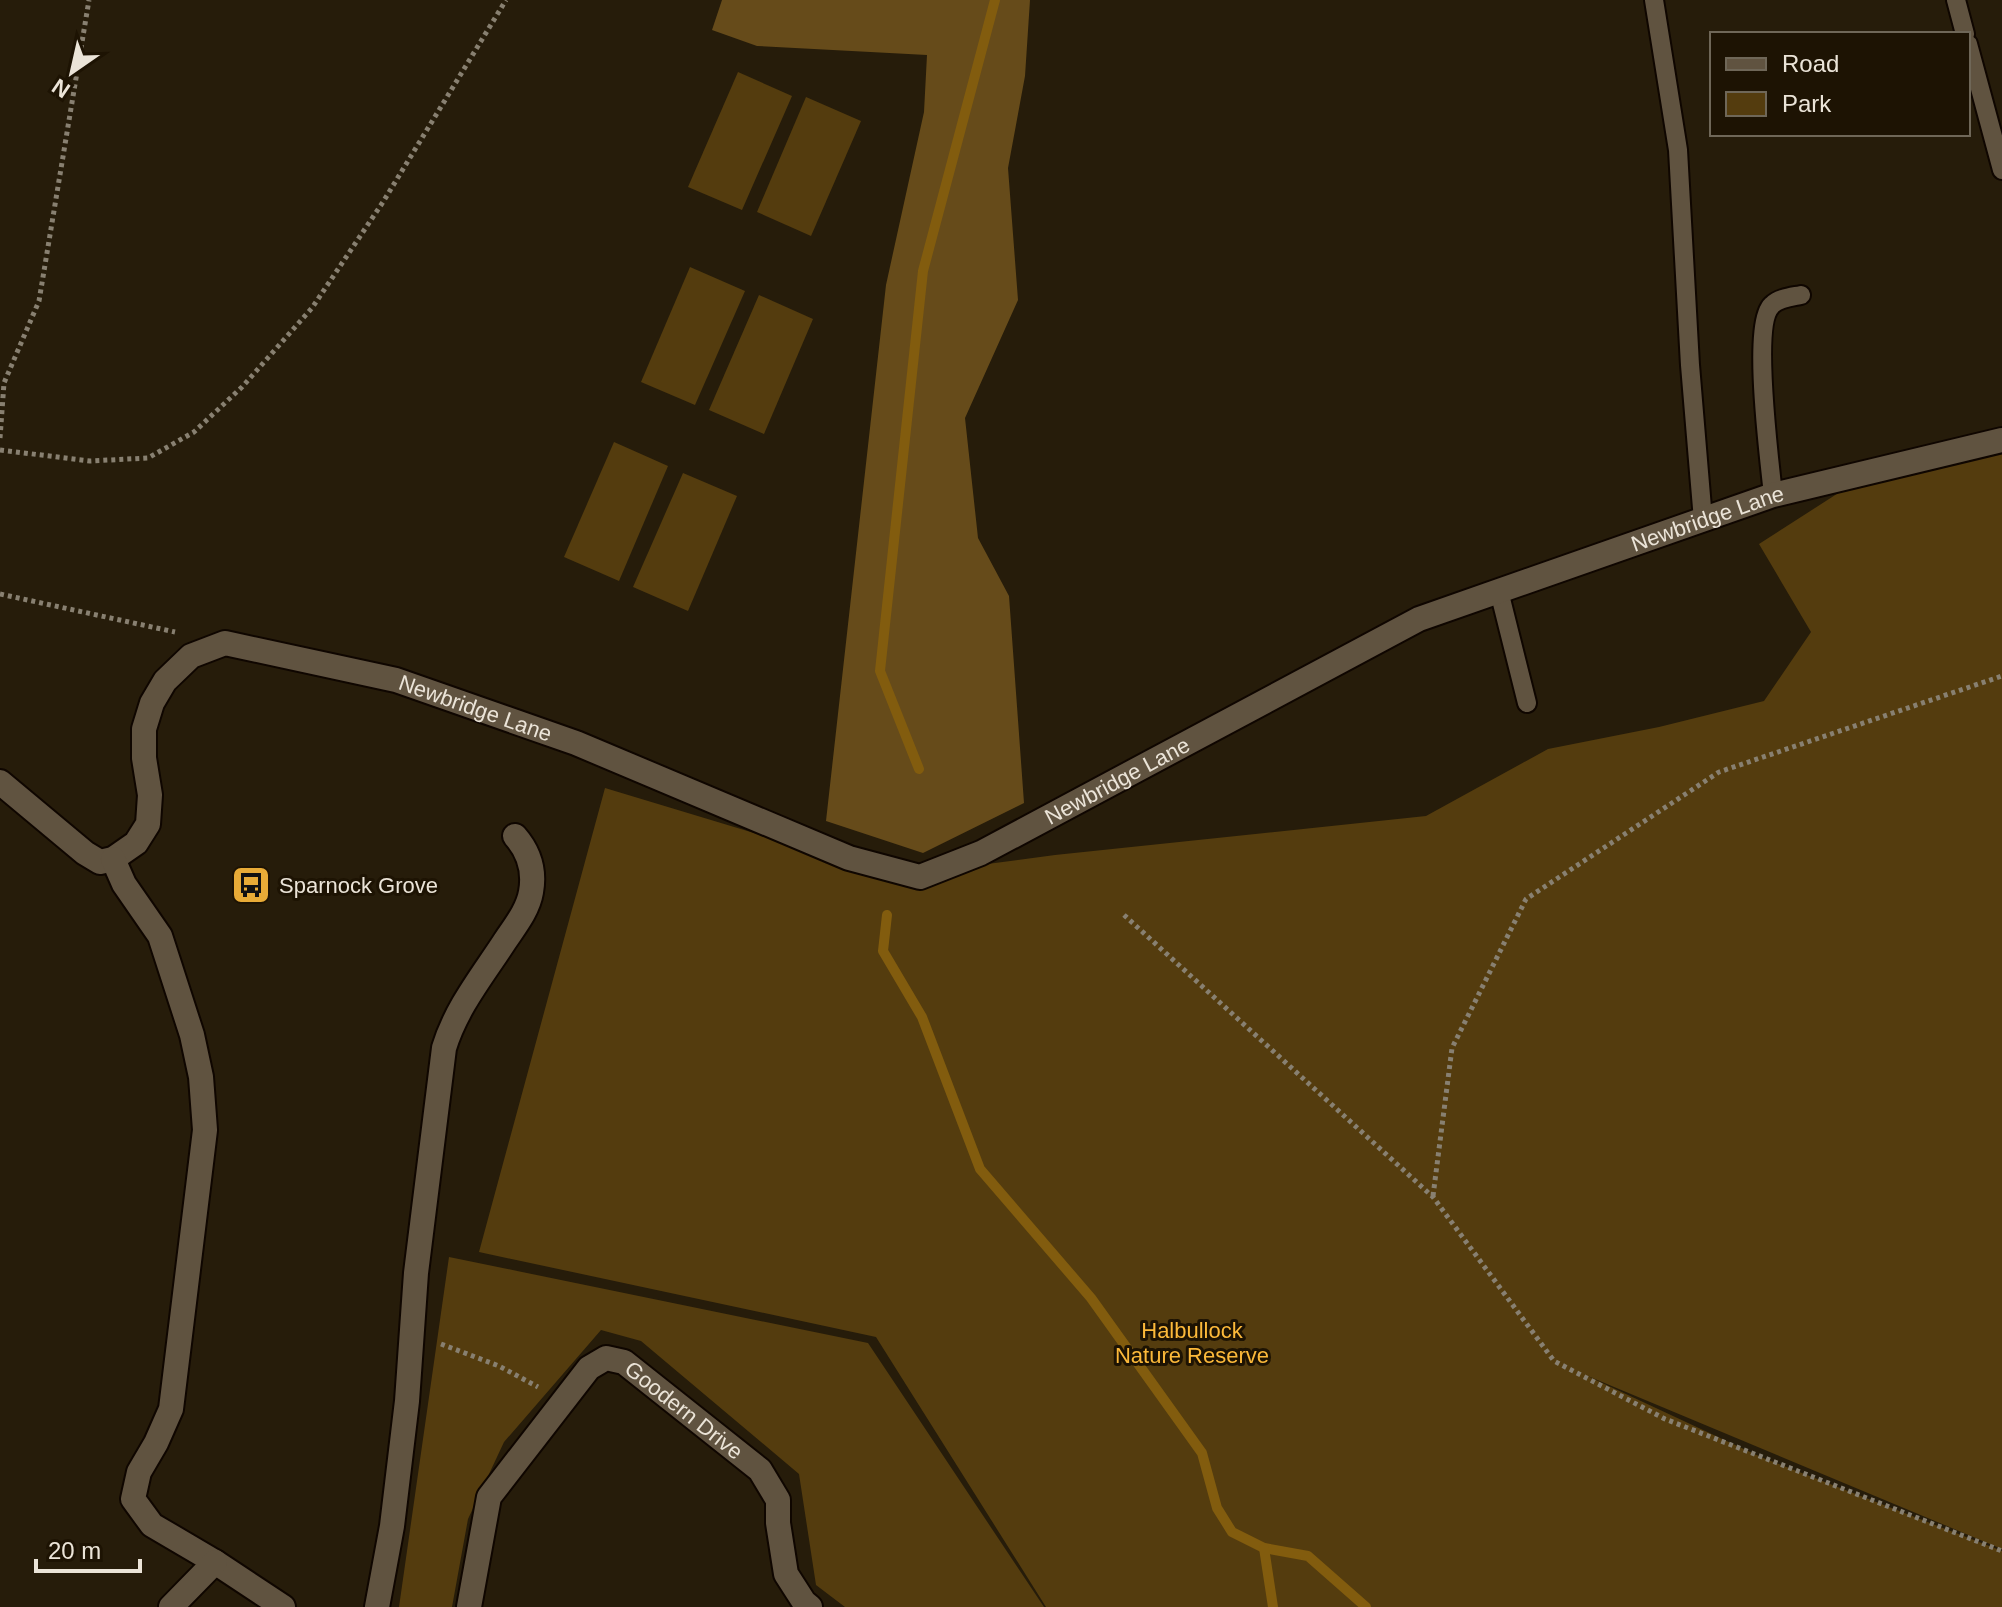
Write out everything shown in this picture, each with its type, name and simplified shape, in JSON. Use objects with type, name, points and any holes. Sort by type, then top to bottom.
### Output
[{"type":"street","name":"Newbridge Lane","points":[[225,643],[396,680],[576,743],[849,858],[920,877],[981,853],[1419,619],[1773,495],[2002,440]]},
{"type":"street","points":[[0,782],[85,853],[100,862],[113,859],[136,843],[148,824],[150,795],[144,758],[144,729],[152,703],[165,681],[191,656],[225,643]]},
{"type":"street","points":[[377,1607],[392,1526],[413,1336],[416,1273],[444,1048],[452,1023],[523,914],[531,893],[532,868],[526,849],[515,836]]},
{"type":"street","points":[[113,859],[124,884],[160,936],[192,1035],[201,1077],[205,1130],[171,1409],[139,1472],[133,1499],[152,1525],[283,1607]]},
{"type":"street","name":"Goodern Drive","points":[[469,1607],[489,1497],[589,1368],[606,1358],[624,1362],[760,1470],[778,1500],[778,1523],[786,1574],[810,1607]]},
{"type":"street","points":[[171,1607],[215,1562]]},
{"type":"lane","points":[[1654,0],[1678,150],[1690,365],[1703,520]]},
{"type":"lane","points":[[1956,0],[1964,32]]},
{"type":"lane","points":[[1970,51],[2002,170]]},
{"type":"lane","points":[[1773,495],[1763,382],[1763,325],[1772,305],[1801,295]]},
{"type":"lane","points":[[1499,591],[1527,703]]},
{"type":"path","points":[[0,438],[4,383],[39,301],[89,0]]},
{"type":"path","points":[[0,450],[90,461],[148,458],[194,432],[242,387],[312,308],[383,202],[506,0]]},
{"type":"path","points":[[0,594],[225,643]]},
{"type":"path","points":[[1433,1197],[1452,1048],[1526,899],[1719,772],[2002,676]]},
{"type":"path","points":[[1124,915],[1433,1197],[1554,1361],[1665,1419],[2002,1551]]},
{"type":"path","points":[[413,1336],[499,1366],[562,1403]]},
{"type":"green space","points":[[738,72],[792,96],[742,210],[688,187]]},
{"type":"green space","points":[[806,97],[861,121],[811,236],[757,212]]},
{"type":"green space","points":[[690,267],[745,291],[695,405],[641,382]]},
{"type":"green space","points":[[759,295],[813,319],[764,434],[709,410]]},
{"type":"green space","points":[[614,442],[668,466],[619,581],[564,557]]},
{"type":"green space","name":"Halbullock Nature Reserve","points":[[2002,445],[2002,1549],[1583,1374],[1763,1458],[2002,1551],[2002,1607],[1046,1607],[876,1337],[479,1252],[605,788],[896,876],[1055,855],[1426,816],[1548,749],[1659,727],[1764,701],[1811,632],[1759,544],[1871,472]]},
{"type":"green space","points":[[683,473],[737,496],[688,611],[633,587]]},
{"type":"green space","points":[[449,1257],[868,1343],[1044,1607],[845,1607],[816,1585],[799,1474],[641,1341],[601,1330],[504,1442],[468,1519],[452,1607],[399,1607]]},
{"type":"shaded area","points":[[722,0],[1030,0],[1025,76],[1008,168],[1018,300],[965,418],[978,538],[1009,596],[1024,803],[923,853],[826,821],[886,285],[924,112],[927,55],[757,46],[712,30]]},
{"type":"waterway","points":[[919,769],[880,671],[923,271],[995,0]]},
{"type":"waterway","points":[[887,915],[883,951],[922,1017],[980,1169],[1091,1298],[1202,1453],[1217,1508],[1232,1532],[1264,1548],[1308,1556],[1366,1607]]},
{"type":"waterway","points":[[1264,1548],[1273,1607]]},
{"type":"place","name":"Sparnock Grove","points":[[251,885]]}]
